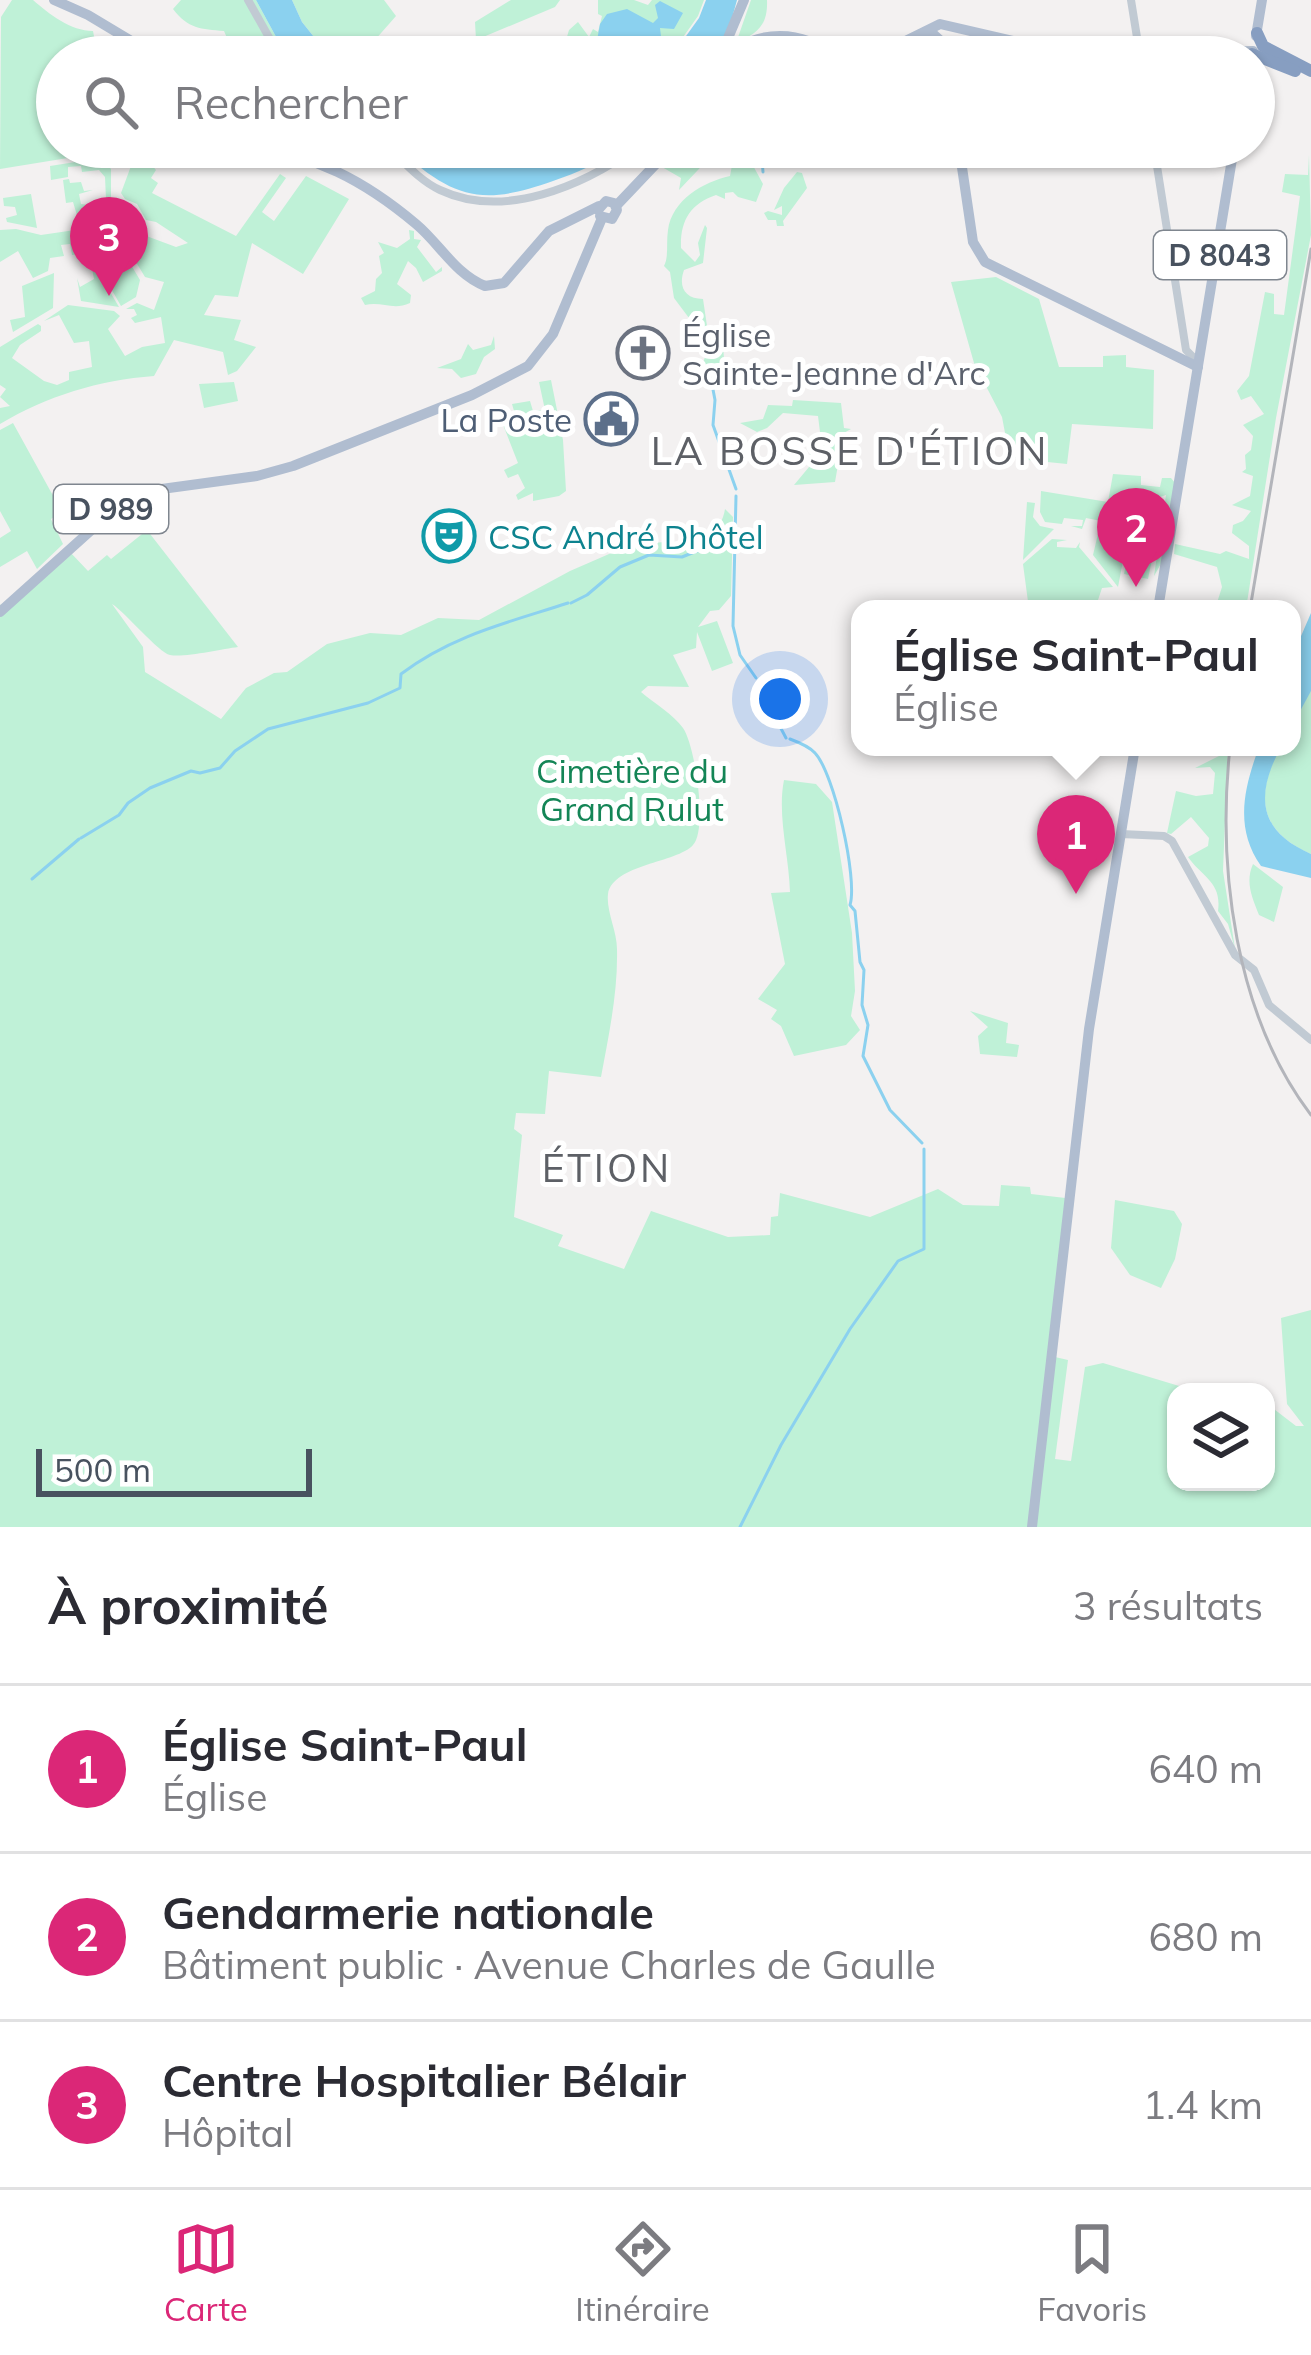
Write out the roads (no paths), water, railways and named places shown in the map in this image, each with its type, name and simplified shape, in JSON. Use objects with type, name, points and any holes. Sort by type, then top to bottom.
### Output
[{"type":"highway","points":[[1275,53],[1307,73]]},
{"type":"highway","points":[[1275,63],[1307,73]]},
{"type":"main road","points":[[55,0],[120,36]]},
{"type":"main road","points":[[729,36],[744,0]]},
{"type":"main road","points":[[1257,36],[1260,0]]},
{"type":"main road","points":[[1256,36],[1260,0]]},
{"type":"main road","points":[[915,36],[940,24],[988,36]]},
{"type":"main road","points":[[940,24],[942,36]]},
{"type":"main road","points":[[951,36],[970,32]]},
{"type":"main road","points":[[331,168],[412,220],[460,271],[485,286],[504,283],[544,236],[580,215],[604,214]]},
{"type":"main road","name":"D 989","points":[[0,612],[127,498],[293,466],[487,389],[528,366],[553,334],[604,214],[649,168]]},
{"type":"main road","points":[[962,168],[974,242],[985,262],[1199,364]]},
{"type":"main road","name":"D 8043","points":[[1160,600],[1232,168]]},
{"type":"main road","points":[[1031,1527],[1082,1094],[1134,756]]},
{"type":"street","points":[[248,0],[268,36]]},
{"type":"street","points":[[1131,0],[1137,36]]},
{"type":"street","points":[[412,168],[438,190],[499,204],[599,168]]},
{"type":"street","points":[[1157,168],[1186,350],[1199,364]]},
{"type":"street","points":[[1170,352],[1186,350]]},
{"type":"street","points":[[1121,835],[1164,836],[1172,841],[1235,956],[1255,972],[1269,1005],[1311,1040]]},
{"type":"water","points":[[256,0],[292,0],[313,36],[276,36]]},
{"type":"water","points":[[706,0],[737,0],[725,36],[686,36]]},
{"type":"water","points":[[660,1],[683,13],[674,29],[660,28],[661,36],[598,36],[607,14],[627,9],[653,23],[658,18],[655,5]]},
{"type":"water","points":[[422,168],[584,168],[506,194],[469,193]]},
{"type":"water","points":[[1311,613],[1311,691],[1301,709],[1301,636]]},
{"type":"water","points":[[1256,756],[1277,756],[1267,781],[1266,810],[1280,834],[1311,854],[1311,878],[1261,866],[1247,837],[1244,808]]},
{"type":"waterway","points":[[763,168],[763,172]]},
{"type":"waterway","points":[[711,379],[713,425],[736,489]]},
{"type":"waterway","points":[[736,496],[733,626],[740,655],[756,678]]},
{"type":"waterway","points":[[571,603],[620,567],[649,555],[682,557],[732,537]]},
{"type":"waterway","points":[[81,838],[119,815],[150,788],[191,771],[220,768],[235,751],[268,729],[368,703],[400,688],[401,674],[440,649],[568,603]]},
{"type":"waterway","points":[[757,683],[786,738]]},
{"type":"waterway","points":[[790,739],[810,748],[822,764],[843,827],[851,873],[850,905],[855,911],[864,970],[862,1005],[868,1025],[863,1056],[890,1110],[922,1143]]},
{"type":"waterway","points":[[32,879],[79,839]]},
{"type":"waterway","points":[[740,1527],[781,1445],[850,1329],[898,1261],[924,1249],[924,1149]]},
{"type":"railway","points":[[1252,600],[1311,249]]},
{"type":"railway","points":[[1229,756],[1226,842],[1237,939],[1264,1032],[1311,1115]]},
{"type":"place","name":"Centre Hospitalier Bélair","points":[[109,296]]},
{"type":"place","name":"Église Sainte-Jeanne d'Arc","points":[[643,353]]},
{"type":"place","name":"La Poste","points":[[611,419]]},
{"type":"place","name":"CSC André Dhôtel","points":[[449,536]]},
{"type":"place","name":"Gendarmerie nationale","points":[[1136,587]]},
{"type":"place","name":"Église Saint-Paul","points":[[1076,894]]},
{"type":"district","name":"LA BOSSE D'ÉTION","points":[[850,450]]},
{"type":"district","name":"ÉTION","points":[[607,1167]]},
{"type":"park label","name":"Cimetière du Grand Rulut","points":[[632,789]]}]
